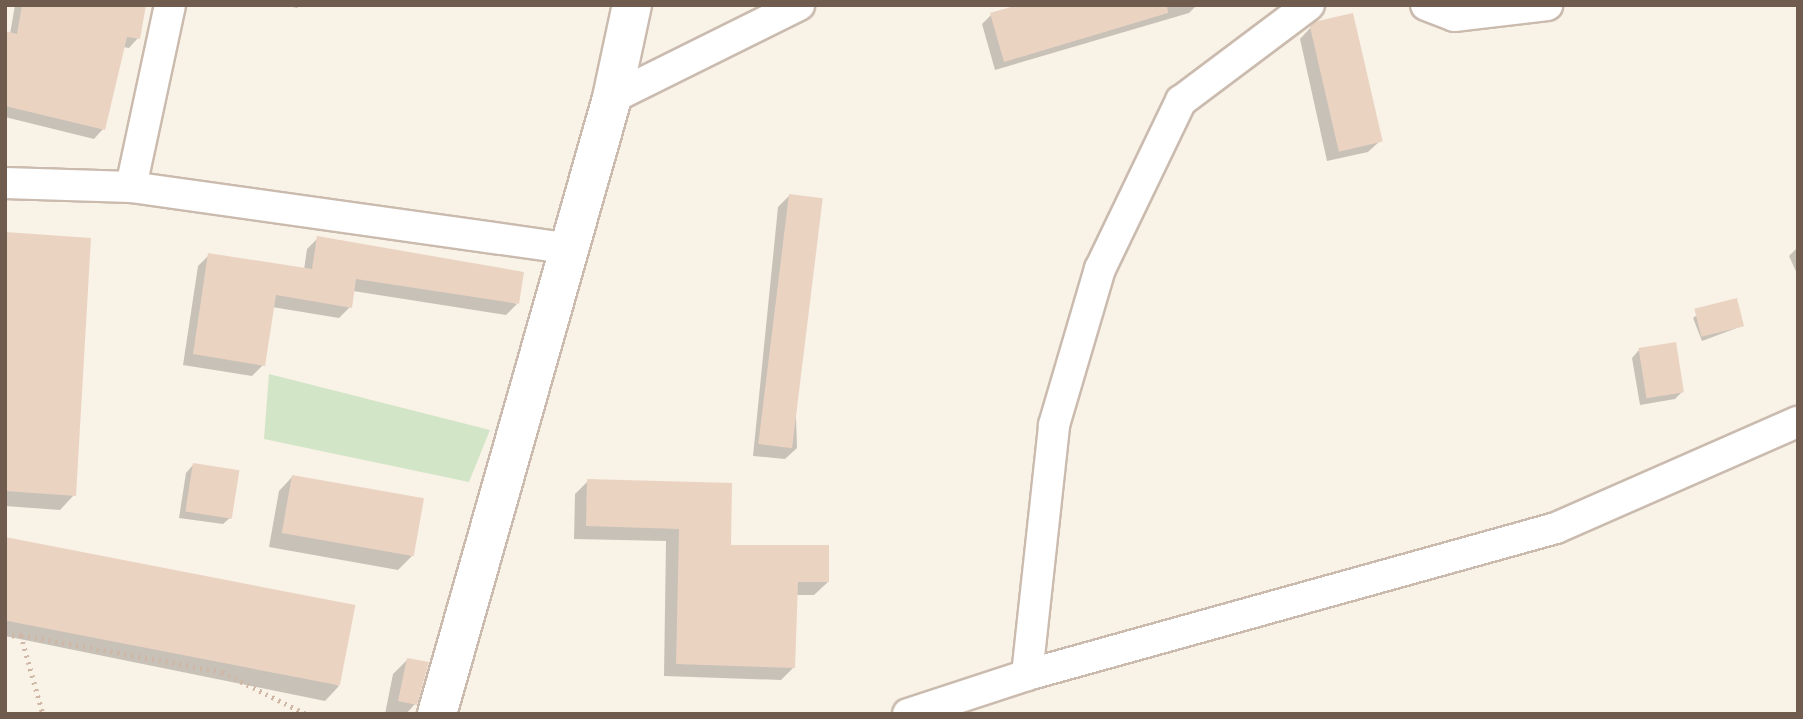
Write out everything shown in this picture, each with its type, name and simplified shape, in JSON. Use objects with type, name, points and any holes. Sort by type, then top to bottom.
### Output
[{"type":"main road","points":[[438,714],[567,248],[612,99],[632,5]]},
{"type":"street","points":[[131,187],[170,5]]},
{"type":"street","points":[[612,99],[799,5]]},
{"type":"street","points":[[1027,675],[1054,425],[1100,269],[1181,101],[1309,5]]},
{"type":"street","points":[[1426,5],[1454,16],[1547,5]]},
{"type":"street","points":[[5,183],[131,187],[567,248]]},
{"type":"street","points":[[908,714],[1027,675],[1556,528],[1798,422]]},
{"type":"path","points":[[5,636],[21,635],[222,672],[306,714]]},
{"type":"path","points":[[21,635],[43,714]]},
{"type":"green space","points":[[269,374],[490,430],[469,482],[264,439]]},
{"type":"building","points":[[22,5],[146,5],[140,39],[127,37],[105,130],[5,106],[5,31],[17,34]]},
{"type":"building","points":[[1018,5],[1167,5],[1168,13],[1004,62],[990,13]]},
{"type":"building","points":[[1353,13],[1383,142],[1339,152],[1309,23]]},
{"type":"building","points":[[789,194],[823,198],[792,448],[758,444]]},
{"type":"building","points":[[5,232],[91,238],[76,496],[5,491]]},
{"type":"building","points":[[317,236],[524,272],[519,304],[356,279],[352,308],[276,295],[265,366],[193,354],[208,253],[312,269]]},
{"type":"building","points":[[1737,298],[1744,326],[1701,337],[1694,309]]},
{"type":"building","points":[[1676,342],[1684,392],[1646,398],[1638,348]]},
{"type":"building","points":[[193,463],[239,470],[232,519],[185,511]]},
{"type":"building","points":[[292,475],[424,498],[414,556],[282,533]]},
{"type":"building","points":[[587,479],[732,483],[731,545],[829,545],[829,582],[798,582],[795,668],[676,664],[679,529],[586,526]]},
{"type":"building","points":[[5,537],[355,605],[340,686],[5,621]]},
{"type":"building","points":[[407,658],[429,662],[417,705],[398,701]]}]
